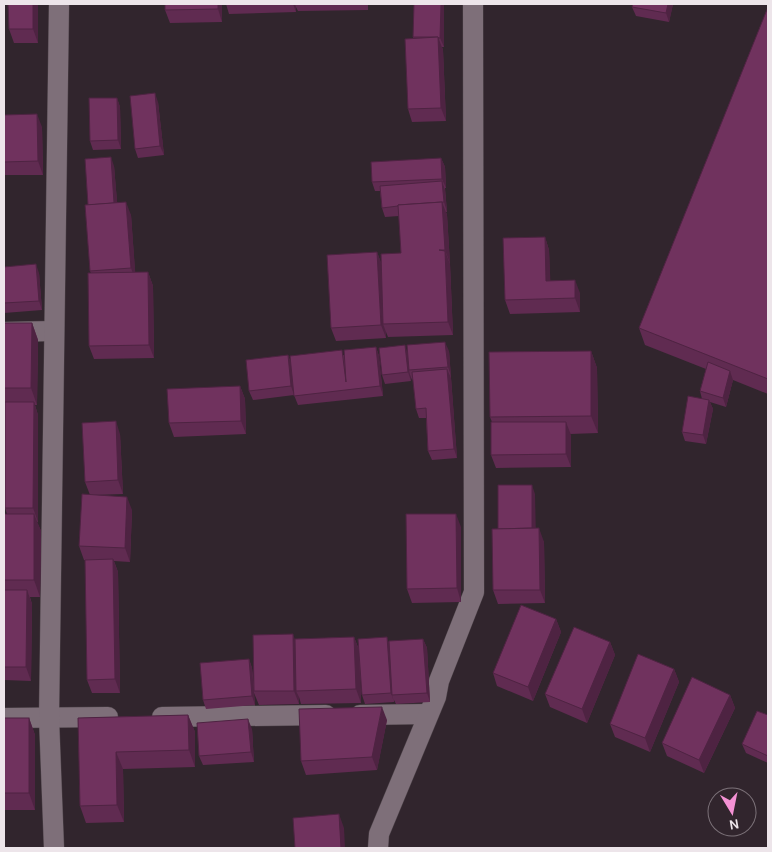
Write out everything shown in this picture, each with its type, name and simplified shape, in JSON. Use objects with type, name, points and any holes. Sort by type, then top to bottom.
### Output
[{"type":"street","points":[[54,848],[49,718],[59,4]]},
{"type":"street","points":[[378,848],[380,834],[436,697],[439,681],[474,592],[473,4]]},
{"type":"street","points":[[4,332],[54,331]]},
{"type":"street","points":[[4,718],[428,714]]},
{"type":"building","points":[[8,4],[33,4],[33,29],[9,29]]},
{"type":"building","points":[[165,4],[218,4],[218,9],[165,10]]},
{"type":"building","points":[[414,4],[441,4],[440,38],[413,37]]},
{"type":"building","points":[[633,4],[668,4],[666,13],[632,7]]},
{"type":"building","points":[[768,7],[768,379],[639,328]]},
{"type":"building","points":[[438,37],[441,108],[408,109],[405,39]]},
{"type":"building","points":[[155,93],[160,146],[135,149],[130,96]]},
{"type":"building","points":[[89,98],[117,98],[118,140],[90,141]]},
{"type":"building","points":[[37,114],[38,161],[4,162],[4,115]]},
{"type":"building","points":[[111,157],[114,203],[88,205],[85,159]]},
{"type":"building","points":[[441,158],[442,179],[372,182],[371,162]]},
{"type":"building","points":[[442,181],[444,202],[382,208],[380,186]]},
{"type":"building","points":[[126,202],[131,268],[90,271],[85,205]]},
{"type":"building","points":[[442,202],[445,250],[439,250],[445,251],[448,322],[383,324],[381,254],[401,253],[398,205]]},
{"type":"building","points":[[545,237],[546,281],[575,280],[575,298],[505,300],[503,238]]},
{"type":"building","points":[[377,252],[381,325],[331,328],[327,255]]},
{"type":"building","points":[[36,264],[39,301],[4,303],[4,267]]},
{"type":"building","points":[[148,272],[149,345],[89,346],[88,273]]},
{"type":"building","points":[[4,323],[32,323],[31,388],[4,388]]},
{"type":"building","points":[[445,342],[448,367],[409,370],[407,345]]},
{"type":"building","points":[[405,345],[408,372],[382,375],[379,348]]},
{"type":"building","points":[[376,347],[380,386],[294,396],[290,356],[342,350],[346,382],[344,350]]},
{"type":"building","points":[[591,351],[591,416],[490,417],[489,352]]},
{"type":"building","points":[[288,355],[291,386],[249,391],[246,360]]},
{"type":"building","points":[[708,362],[730,371],[723,398],[700,391]]},
{"type":"building","points":[[447,369],[454,449],[428,451],[426,408],[416,409],[412,372]]},
{"type":"building","points":[[240,386],[241,421],[169,423],[167,389]]},
{"type":"building","points":[[688,396],[709,400],[703,435],[682,432]]},
{"type":"building","points":[[5,402],[34,402],[33,508],[5,508]]},
{"type":"building","points":[[116,421],[118,480],[85,482],[82,423]]},
{"type":"building","points":[[491,422],[566,422],[566,454],[491,455]]},
{"type":"building","points":[[498,485],[532,485],[532,528],[498,529]]},
{"type":"building","points":[[82,494],[127,497],[125,548],[79,546]]},
{"type":"building","points":[[4,514],[34,514],[34,580],[4,580]]},
{"type":"building","points":[[406,514],[456,514],[457,588],[407,589]]},
{"type":"building","points":[[539,528],[540,590],[493,590],[492,529]]},
{"type":"building","points":[[113,559],[115,679],[87,680],[85,560]]},
{"type":"building","points":[[4,590],[27,590],[26,667],[4,667]]},
{"type":"building","points":[[521,605],[556,619],[528,687],[493,673]]},
{"type":"building","points":[[574,627],[610,642],[582,709],[545,694]]},
{"type":"building","points":[[293,634],[294,691],[254,691],[253,635]]},
{"type":"building","points":[[354,637],[356,689],[296,691],[295,639]]},
{"type":"building","points":[[387,637],[391,693],[362,695],[358,639]]},
{"type":"building","points":[[423,639],[427,693],[392,695],[389,641]]},
{"type":"building","points":[[638,654],[674,669],[645,738],[610,724]]},
{"type":"building","points":[[249,659],[252,696],[203,700],[200,663]]},
{"type":"building","points":[[692,677],[730,695],[699,760],[662,743]]},
{"type":"building","points":[[382,707],[372,757],[301,761],[299,709]]},
{"type":"building","points":[[757,711],[768,715],[768,756],[742,744]]},
{"type":"building","points":[[188,715],[189,750],[116,752],[117,805],[80,806],[78,718]]},
{"type":"building","points":[[4,718],[29,718],[29,793],[4,793]]},
{"type":"building","points":[[248,719],[251,752],[199,756],[197,723]]},
{"type":"building","points":[[339,814],[341,848],[295,848],[293,818]]}]
